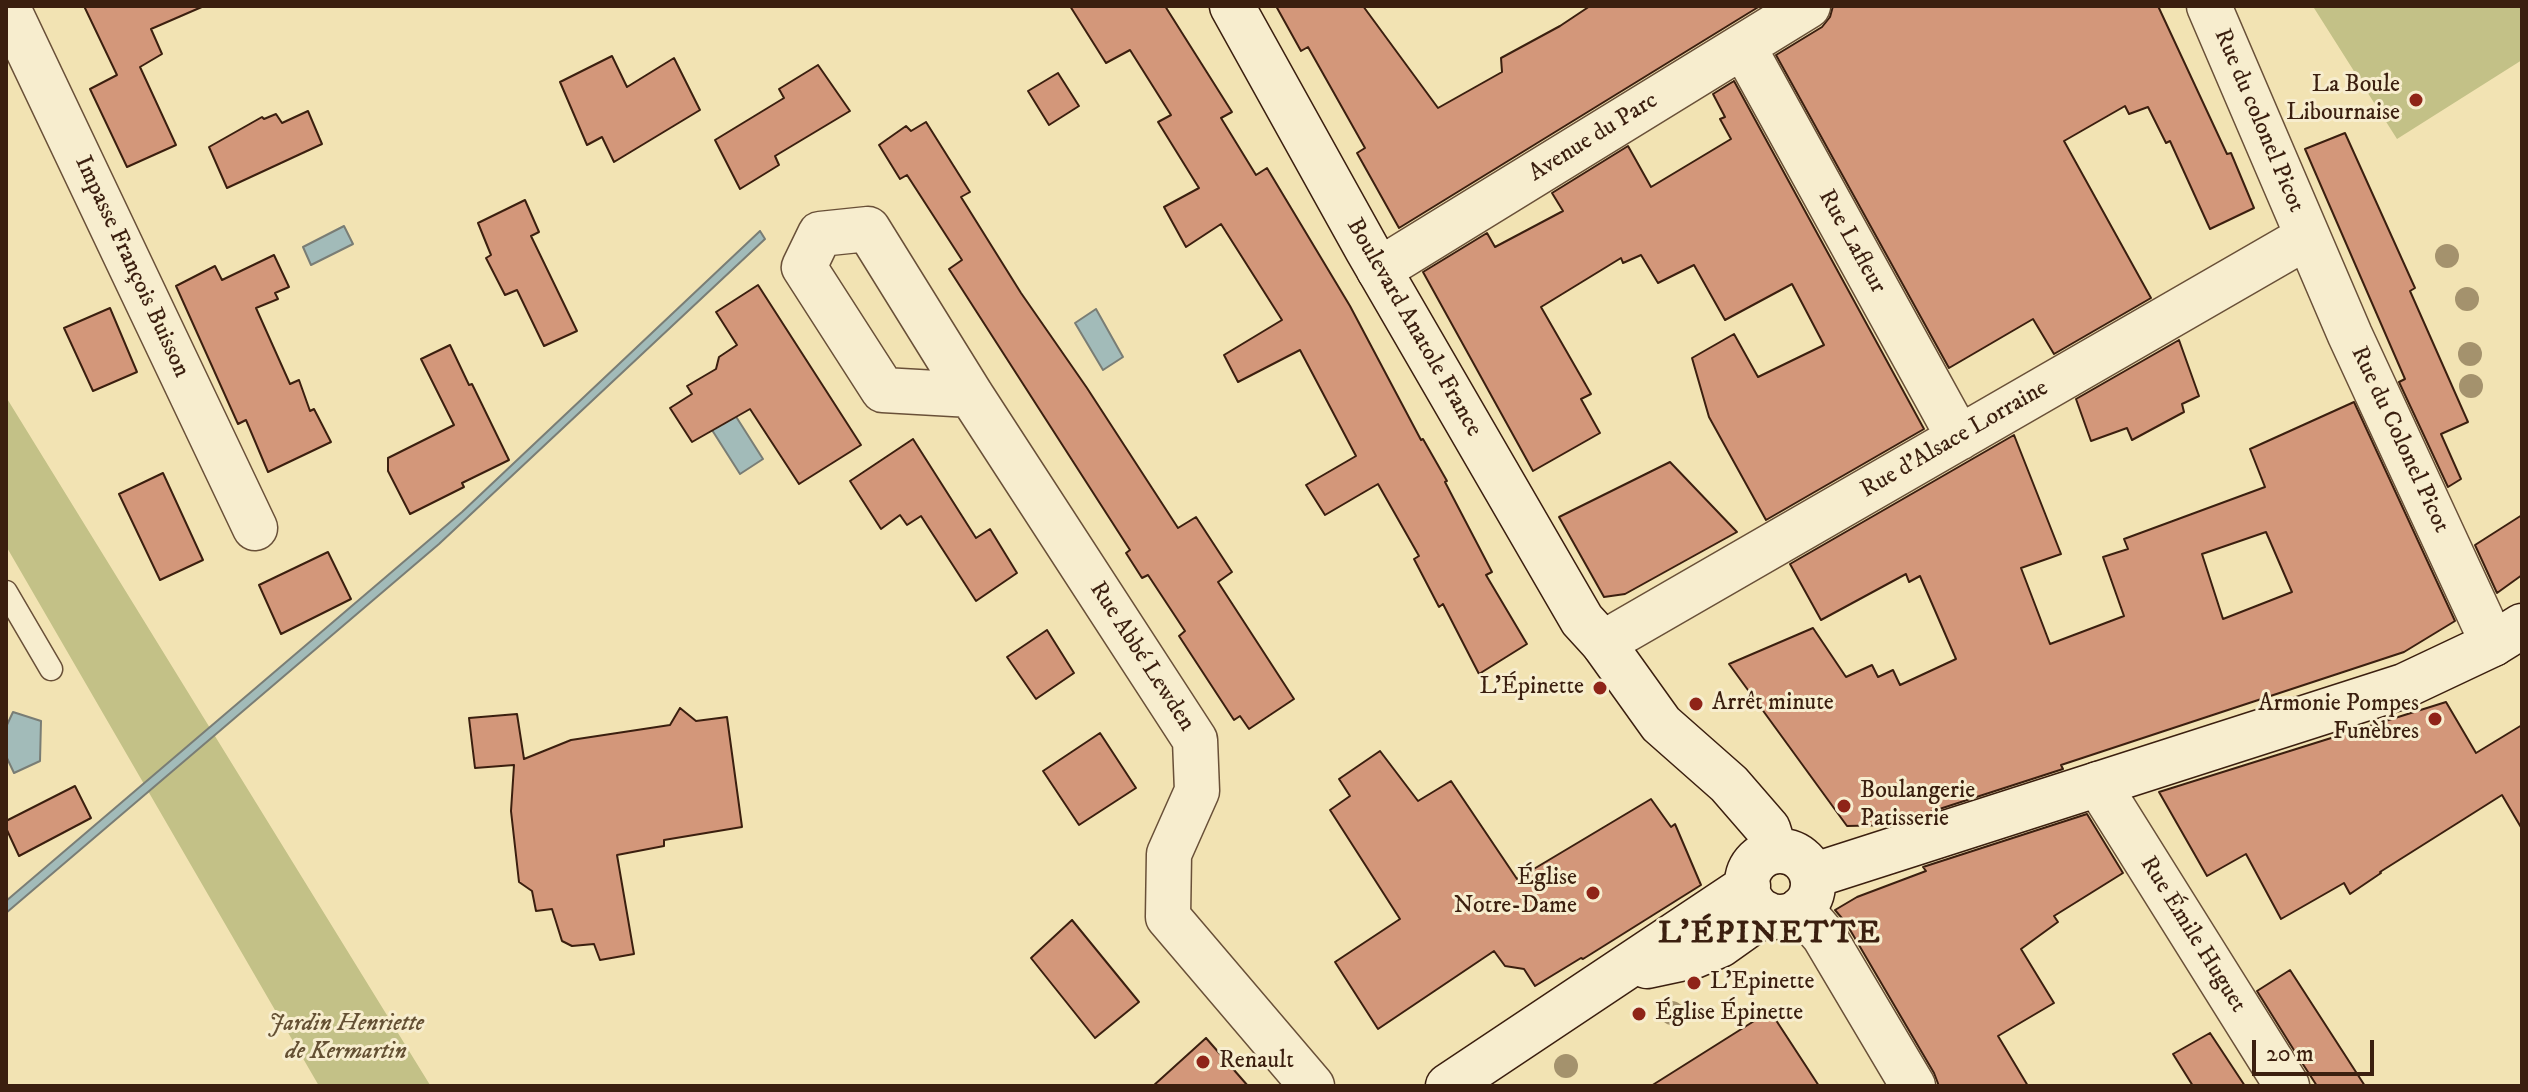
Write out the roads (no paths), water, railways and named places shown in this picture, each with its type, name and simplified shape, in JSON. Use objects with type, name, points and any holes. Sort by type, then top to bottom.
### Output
[{"type":"street","name":"Impasse François Buisson","points":[[7,6],[255,528]]},
{"type":"street","name":"Boulevard Anatole France","points":[[1232,6],[1379,270],[1582,620],[1603,643],[1661,724],[1729,784],[1768,829],[1775,851],[1794,854],[1802,859],[1781,896]]},
{"type":"street","name":"Avenue du Parc","points":[[1379,270],[1808,6]]},
{"type":"street","name":"Rue du colonel Picot","points":[[2209,6],[2307,237]]},
{"type":"street","name":"Rue Lafleur","points":[[1743,46],[1959,438]]},
{"type":"street","name":"Rue d'Alsace Lorraine","points":[[1603,643],[2307,237]]},
{"type":"street","name":"Rue du Colonel Picot","points":[[2307,237],[2513,636]]},
{"type":"street","name":"Rue Abbé Lewden","points":[[971,395],[1195,740],[1197,791],[1169,854],[1168,917],[1312,1086]]},
{"type":"street","points":[[1448,1086],[1603,982],[1781,896],[2098,784],[2404,686],[2513,636]]},
{"type":"street","name":"Rue Émile Huguet","points":[[2098,784],[2287,1086]]},
{"type":"street","points":[[1781,896],[1824,936],[1913,1086]]},
{"type":"lane","points":[[6,592],[51,669]]},
{"type":"water","points":[[344,226],[353,244],[311,265],[303,247]]},
{"type":"water","points":[[760,231],[765,239],[439,544],[6,913],[6,901],[462,512]]},
{"type":"water","points":[[1096,309],[1123,357],[1103,370],[1075,323]]},
{"type":"water","points":[[735,415],[763,459],[740,474],[712,430]]},
{"type":"water","points":[[13,712],[41,721],[40,761],[14,773],[6,756],[6,727]]},
{"type":"place","name":"La Boule Libournaise","points":[[2416,100]]},
{"type":"place","name":"L'Épinette","points":[[1600,688]]},
{"type":"place","name":"Arrêt minute","points":[[1696,704]]},
{"type":"place","name":"Armonie Pompes Funèbres","points":[[2435,719]]},
{"type":"place","name":"Boulangerie Patisserie","points":[[1844,806]]},
{"type":"place","name":"Église Notre-Dame","points":[[1593,893]]},
{"type":"place","name":"L'Epinette","points":[[1694,983]]},
{"type":"place","name":"Église Épinette","points":[[1639,1014]]},
{"type":"place","name":"Renault","points":[[1203,1062]]},
{"type":"district","name":"L'ÉPINETTE","points":[[1770,935]]},
{"type":"park label","name":"Jardin Henriette de Kermartin","points":[[346,1039]]}]
